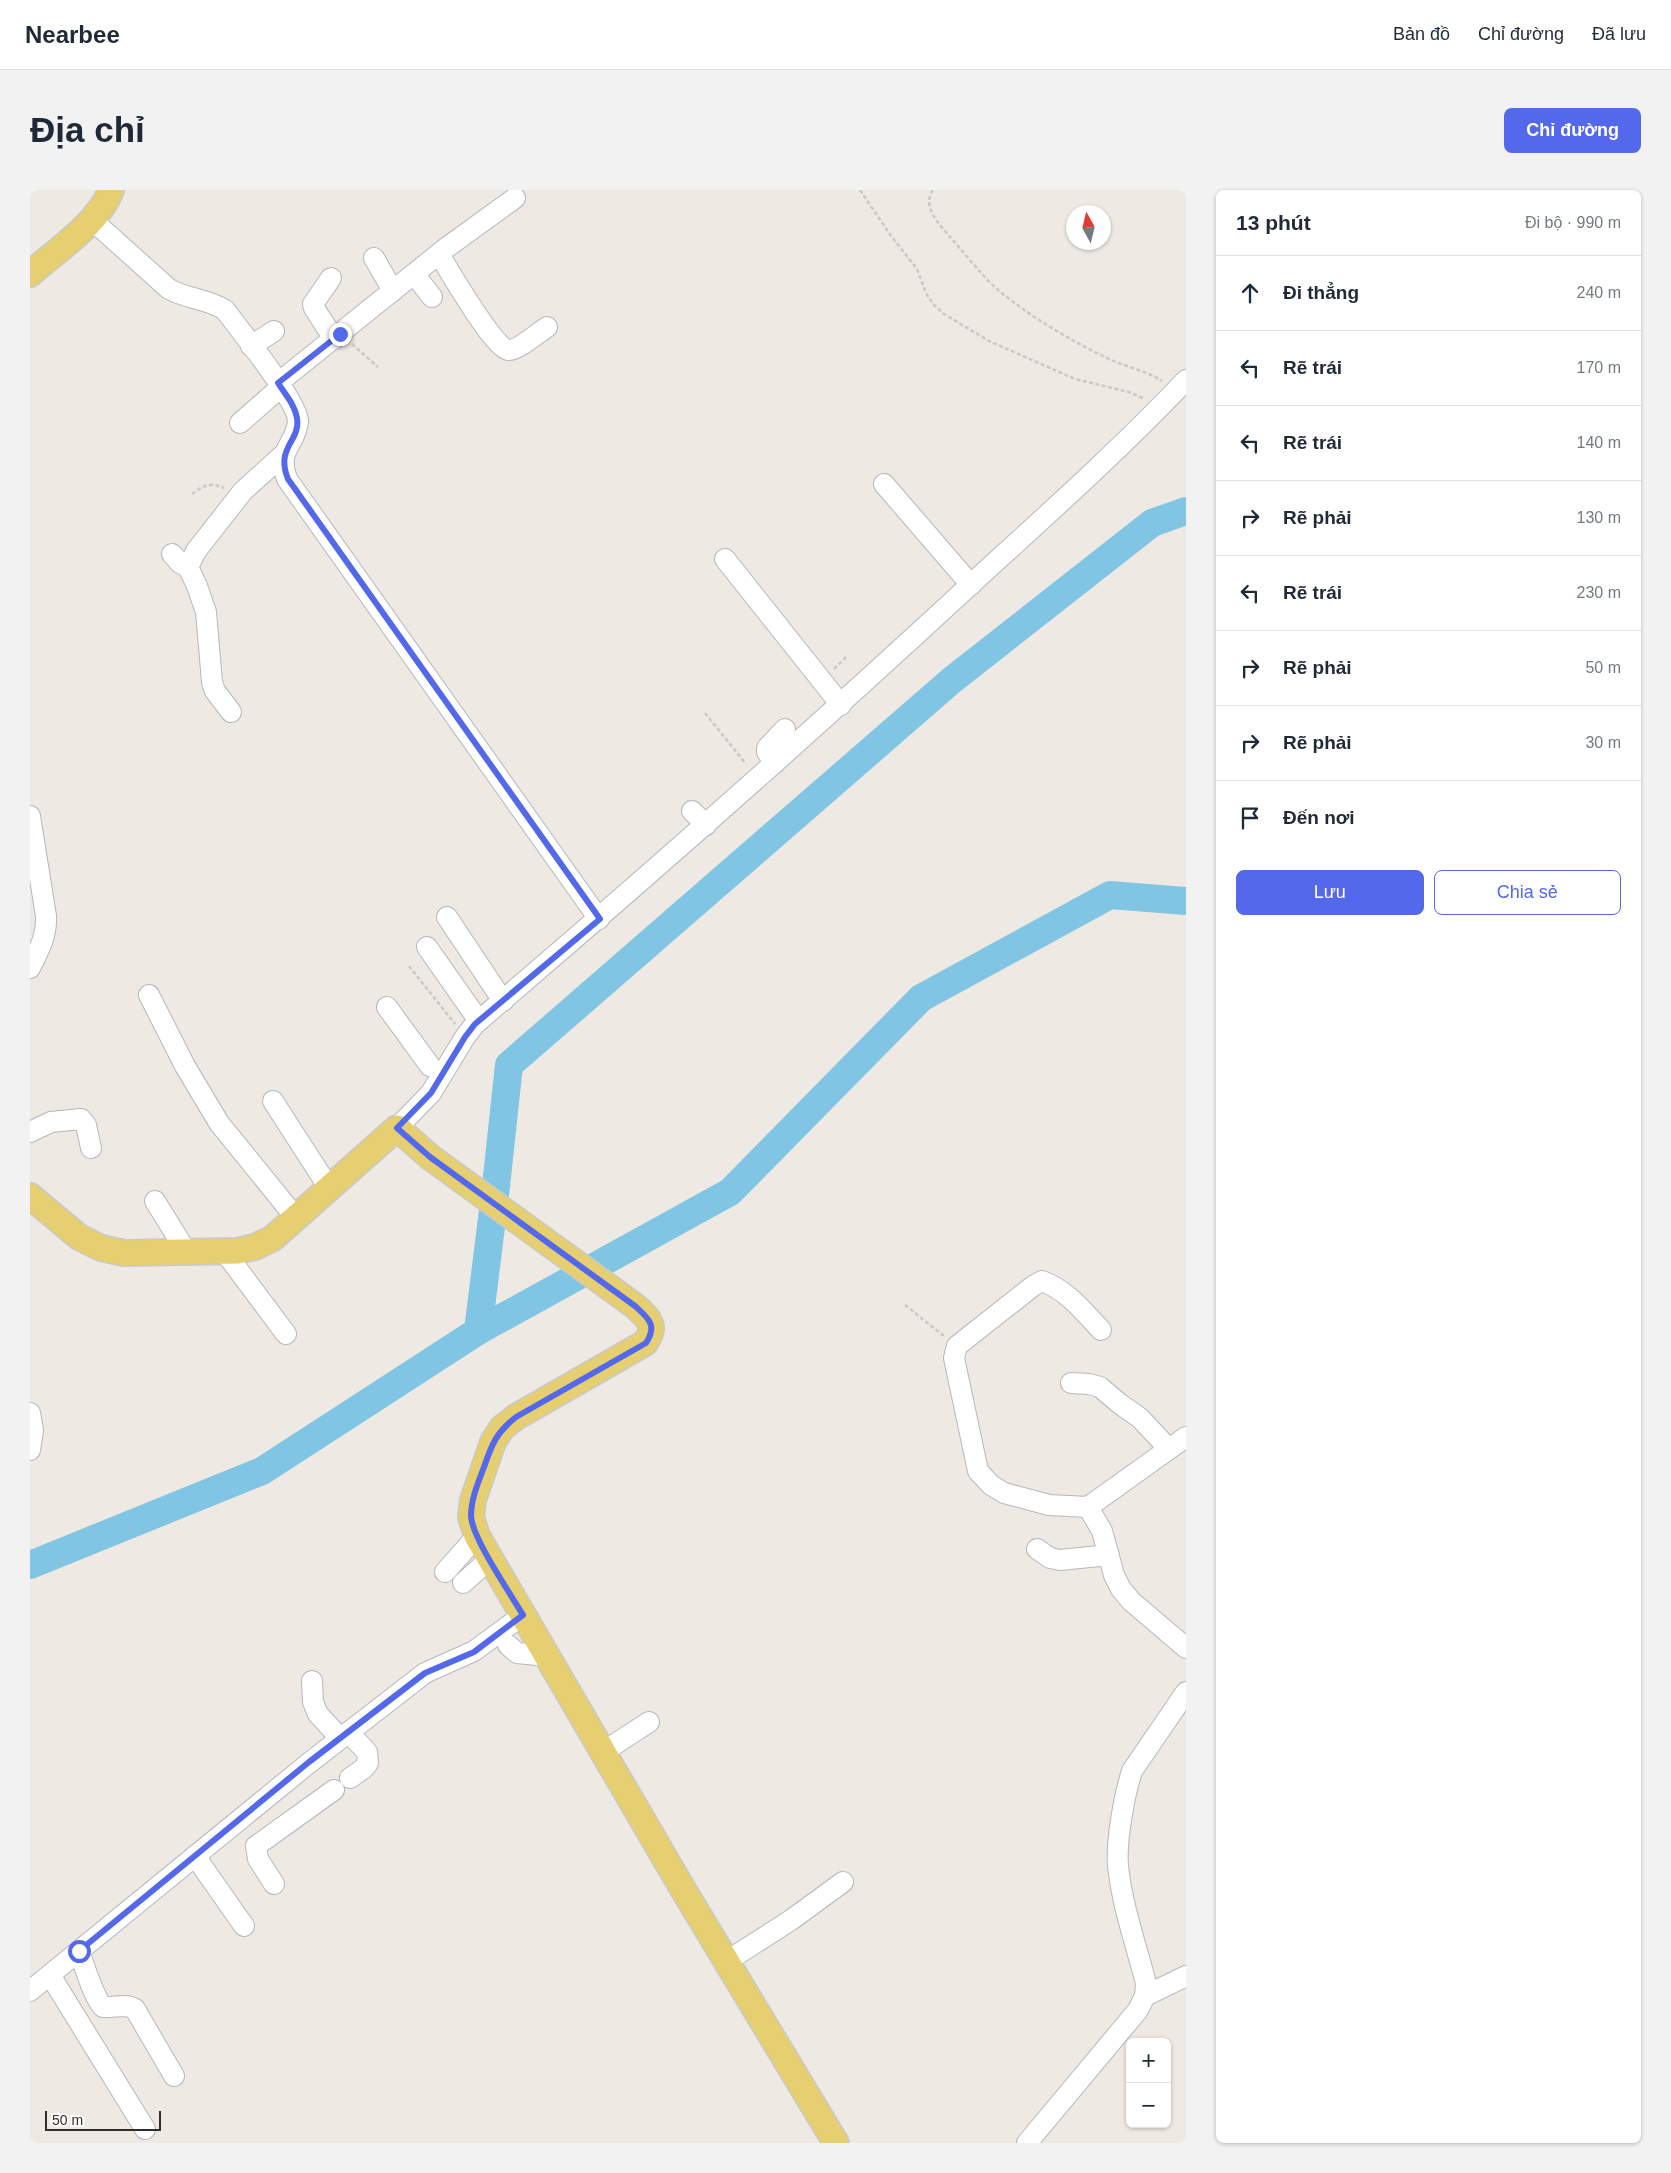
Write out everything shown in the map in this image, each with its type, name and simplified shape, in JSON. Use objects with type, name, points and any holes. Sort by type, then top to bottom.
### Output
[{"type":"main road","points":[[30,274],[92,220],[108,198],[111,190]]},
{"type":"main road","points":[[30,1196],[79,1237],[101,1248],[124,1253],[224,1251],[255,1247],[273,1238],[397,1128],[430,1157],[635,1306],[648,1318],[652,1327],[651,1335],[646,1343],[516,1417],[502,1428],[492,1442],[473,1500],[471,1517],[476,1536],[726,1961],[836,2143]]},
{"type":"street","points":[[240,423],[280,385],[337,336],[439,254],[515,198]]},
{"type":"street","points":[[92,220],[169,289],[176,293],[214,303],[225,310],[280,385],[294,408],[298,420],[296,430],[284,454],[283,467],[288,479],[600,919]]},
{"type":"street","points":[[439,254],[475,312],[494,339],[505,349],[510,350],[520,346],[547,327]]},
{"type":"street","points":[[374,258],[393,291]]},
{"type":"street","points":[[414,274],[432,297]]},
{"type":"street","points":[[331,278],[313,304],[314,308],[337,336]]},
{"type":"street","points":[[251,346],[274,331]]},
{"type":"street","points":[[397,1128],[431,1093],[436,1074],[479,1021],[600,919],[699,818],[775,763],[841,705],[1155,413],[1181,385]]},
{"type":"street","points":[[188,567],[196,551],[240,495],[284,454]]},
{"type":"street","points":[[884,484],[971,584]]},
{"type":"street","points":[[172,554],[180,563],[188,567],[197,586],[206,612],[212,682],[231,712]]},
{"type":"street","points":[[725,559],[841,705]]},
{"type":"street","points":[[775,763],[767,752],[767,748],[785,729]]},
{"type":"street","points":[[30,816],[47,930],[43,943],[30,968]]},
{"type":"street","points":[[447,917],[503,1001]]},
{"type":"street","points":[[427,947],[479,1021]]},
{"type":"street","points":[[149,995],[185,1066],[219,1123],[296,1218]]},
{"type":"street","points":[[387,1007],[436,1074]]},
{"type":"street","points":[[273,1101],[329,1188]]},
{"type":"street","points":[[30,1132],[51,1122],[81,1119],[86,1125],[91,1148]]},
{"type":"street","points":[[155,1201],[186,1251]]},
{"type":"street","points":[[224,1251],[286,1334]]},
{"type":"street","points":[[1101,1330],[1072,1299],[1054,1286],[1042,1282],[1033,1286],[957,1346],[954,1358],[978,1471],[991,1485],[1004,1493],[1048,1505],[1088,1507],[1186,1437]]},
{"type":"street","points":[[1071,1383],[1100,1387],[1140,1418],[1169,1449]]},
{"type":"street","points":[[30,1450],[31,1425]]},
{"type":"street","points":[[1088,1507],[1102,1531],[1114,1575],[1121,1589],[1131,1601],[1186,1648]]},
{"type":"street","points":[[445,1572],[476,1536]]},
{"type":"street","points":[[1037,1549],[1050,1558],[1060,1560],[1109,1555]]},
{"type":"street","points":[[463,1583],[490,1559]]},
{"type":"street","points":[[30,1991],[344,1735],[425,1673],[474,1652],[523,1615]]},
{"type":"street","points":[[508,1645],[517,1653],[547,1656]]},
{"type":"street","points":[[274,1884],[258,1858],[256,1846],[368,1764],[367,1752],[344,1735],[316,1708],[313,1702],[312,1681]]},
{"type":"street","points":[[1027,2143],[1138,2010],[1145,1996],[1146,1982],[1120,1882],[1118,1847],[1128,1784],[1132,1771],[1186,1692]]},
{"type":"street","points":[[603,1752],[649,1722]]},
{"type":"street","points":[[195,1856],[244,1926]]},
{"type":"street","points":[[726,1961],[792,1920],[843,1882]]},
{"type":"street","points":[[79,1951],[93,1985],[96,1999],[104,2007],[114,2008],[124,2005],[135,2009],[174,2076]]},
{"type":"street","points":[[50,1975],[145,2129]]},
{"type":"street","points":[[1145,1996],[1186,1976]]},
{"type":"path","points":[[860,190],[888,233],[917,269],[926,293],[933,304],[944,314],[989,341],[1075,379],[1140,396],[1155,413]]},
{"type":"path","points":[[933,190],[928,201],[928,206],[933,214],[943,228],[1002,293],[1063,335],[1112,361],[1181,385]]},
{"type":"path","points":[[337,336],[378,368]]},
{"type":"path","points":[[192,494],[205,484],[210,484],[240,495]]},
{"type":"path","points":[[705,712],[748,767]]},
{"type":"path","points":[[409,966],[465,1037]]},
{"type":"path","points":[[905,1304],[957,1346]]},
{"type":"waterway","points":[[30,1565],[262,1471],[478,1331],[509,1065],[952,680],[1152,523],[1186,511]]},
{"type":"waterway","points":[[478,1331],[730,1192],[921,998],[1110,895],[1186,901]]},
{"type":"route","points":[[79,1951],[309,1762],[425,1673],[435,1667],[474,1652],[523,1615],[476,1536],[471,1517],[473,1500],[492,1442],[502,1428],[516,1417],[646,1343],[651,1335],[652,1327],[648,1318],[635,1306],[430,1157],[397,1128],[441,1080],[465,1037],[475,1024],[600,919],[288,479],[283,467],[284,454],[296,430],[298,420],[294,408],[278,383],[340,334]]}]
